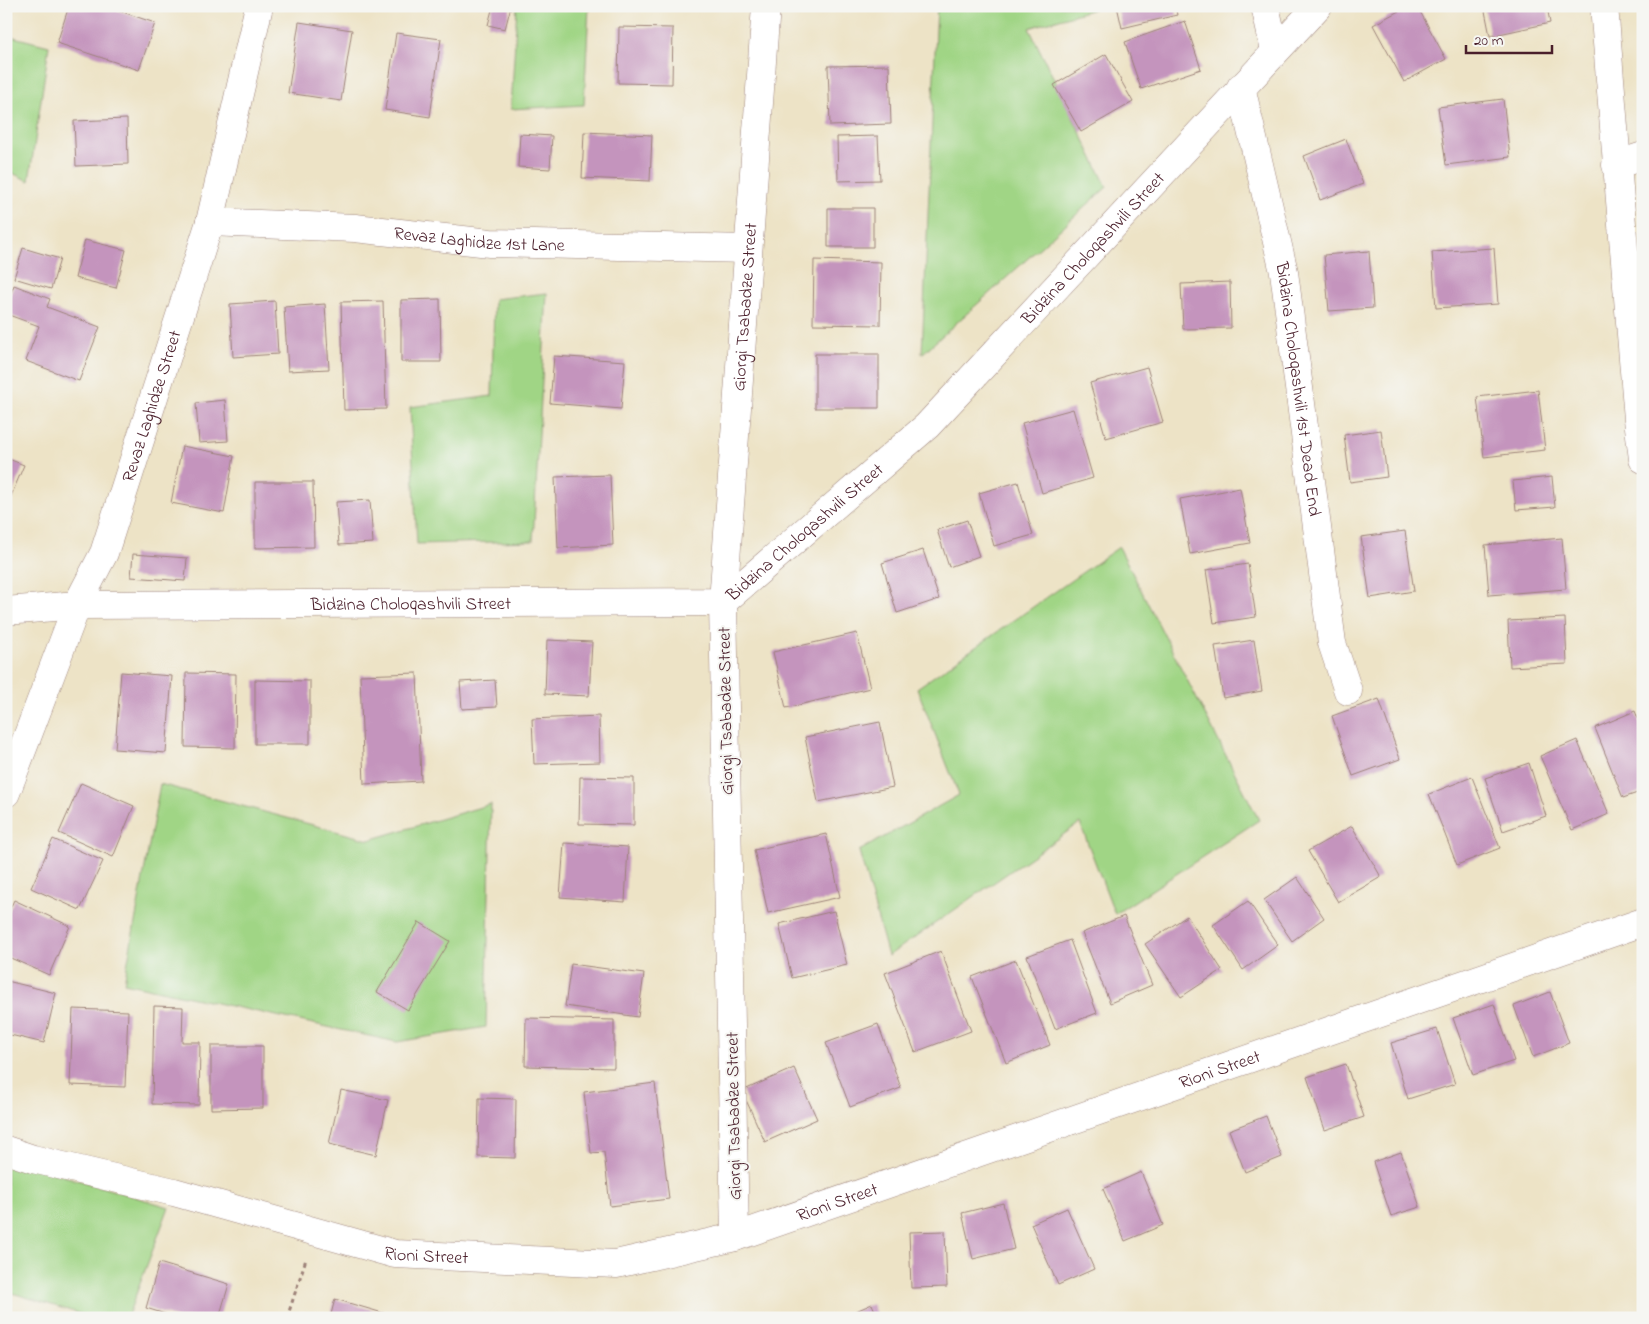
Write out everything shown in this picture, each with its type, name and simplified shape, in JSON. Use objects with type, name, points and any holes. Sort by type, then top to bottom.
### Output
[{"type":"street","name":"Revaz Laghidze Street","points":[[6,793],[77,604],[104,554],[210,222],[259,6]]},
{"type":"street","name":"Giorgi Tsabadze Street","points":[[735,1237],[723,602],[766,6]]},
{"type":"street","points":[[1265,6],[1275,51]]},
{"type":"street","name":"Bidzina Choloqashvili Street","points":[[6,612],[77,604],[723,602],[927,426],[1318,6]]},
{"type":"street","points":[[1604,6],[1616,164],[1643,459]]},
{"type":"street","name":"Bidzina Choloqashvili 1st Dead End","points":[[1242,87],[1284,272],[1332,643],[1348,692]]},
{"type":"street","points":[[1616,164],[1643,156]]},
{"type":"street","name":"Revaz Laghidze 1st Lane","points":[[210,222],[354,228],[490,243],[748,249]]},
{"type":"street","name":"Rioni Street","points":[[6,1150],[33,1159],[174,1192],[395,1254],[616,1264],[735,1237],[1643,922]]},
{"type":"path","points":[[287,1318],[314,1231]]},
{"type":"green space","points":[[517,6],[589,6],[584,105],[511,109]]},
{"type":"green space","points":[[937,6],[1097,6],[1097,8],[1029,28],[1107,187],[922,354]]},
{"type":"green space","points":[[6,35],[49,46],[29,181],[6,170]]},
{"type":"green space","points":[[547,293],[533,541],[417,544],[410,407],[492,396],[494,299]]},
{"type":"green space","points":[[1119,547],[1259,820],[1115,914],[1080,823],[888,956],[859,851],[959,795],[917,688]]},
{"type":"green space","points":[[160,784],[369,840],[491,804],[486,1027],[397,1042],[124,983]]},
{"type":"green space","points":[[6,1159],[169,1207],[127,1318],[94,1318],[6,1291]]},
{"type":"building","points":[[69,6],[105,6],[155,23],[139,70],[57,43]]},
{"type":"building","points":[[493,6],[511,6],[505,29],[488,25]]},
{"type":"building","points":[[1117,6],[1175,6],[1177,15],[1122,28]]},
{"type":"building","points":[[1408,6],[1417,6],[1446,59],[1404,82],[1373,25]]},
{"type":"building","points":[[1484,6],[1547,6],[1550,23],[1490,36]]},
{"type":"building","points":[[1185,21],[1201,69],[1141,89],[1125,42]]},
{"type":"building","points":[[299,22],[352,30],[341,101],[288,93]]},
{"type":"building","points":[[619,27],[673,28],[672,84],[618,83]]},
{"type":"building","points":[[396,33],[441,39],[430,117],[385,110]]},
{"type":"building","points":[[1106,54],[1133,102],[1081,132],[1054,85]]},
{"type":"building","points":[[889,65],[891,124],[830,126],[828,66]]},
{"type":"building","points":[[1503,99],[1510,157],[1446,165],[1438,107]]},
{"type":"building","points":[[127,119],[128,164],[76,166],[74,121]]},
{"type":"building","points":[[584,132],[652,135],[650,181],[582,178]]},
{"type":"building","points":[[520,134],[552,136],[550,169],[518,167]]},
{"type":"building","points":[[878,136],[880,180],[838,181],[837,137]]},
{"type":"building","points":[[1346,139],[1363,184],[1320,200],[1304,156]]},
{"type":"building","points":[[828,208],[873,208],[873,247],[828,247]]},
{"type":"building","points":[[85,240],[126,250],[116,288],[75,278]]},
{"type":"building","points":[[23,248],[60,259],[51,289],[14,278]]},
{"type":"building","points":[[1494,248],[1498,304],[1436,308],[1432,252]]},
{"type":"building","points":[[1369,251],[1373,308],[1329,311],[1324,255]]},
{"type":"building","points":[[814,260],[881,262],[880,325],[813,324]]},
{"type":"building","points":[[1230,282],[1231,328],[1183,329],[1181,284]]},
{"type":"building","points":[[14,285],[50,299],[47,307],[100,327],[79,381],[26,361],[39,326],[6,314],[6,305]]},
{"type":"building","points":[[440,299],[441,362],[401,362],[401,300]]},
{"type":"building","points":[[275,301],[278,354],[233,357],[230,304]]},
{"type":"building","points":[[383,301],[386,409],[344,410],[341,302]]},
{"type":"building","points":[[325,304],[329,369],[288,371],[284,307]]},
{"type":"building","points":[[815,354],[879,354],[879,408],[815,408]]},
{"type":"building","points":[[554,356],[625,361],[621,409],[550,403]]},
{"type":"building","points":[[1147,367],[1163,422],[1106,438],[1090,383]]},
{"type":"building","points":[[1538,390],[1545,450],[1484,457],[1477,397]]},
{"type":"building","points":[[225,400],[228,441],[199,443],[196,403]]},
{"type":"building","points":[[1073,409],[1093,478],[1042,493],[1022,423]]},
{"type":"building","points":[[1381,430],[1387,477],[1350,482],[1344,435]]},
{"type":"building","points":[[182,446],[234,456],[224,513],[171,503]]},
{"type":"building","points":[[6,458],[24,465],[6,508]]},
{"type":"building","points":[[610,475],[613,545],[558,548],[555,477]]},
{"type":"building","points":[[1552,477],[1555,507],[1516,510],[1513,481]]},
{"type":"building","points":[[255,482],[313,482],[314,547],[255,548]]},
{"type":"building","points":[[1018,482],[1033,535],[994,546],[979,493]]},
{"type":"building","points":[[1240,488],[1250,543],[1190,554],[1180,499]]},
{"type":"building","points":[[370,500],[373,543],[339,545],[336,502]]},
{"type":"building","points":[[967,520],[979,556],[949,567],[937,530]]},
{"type":"building","points":[[1405,531],[1414,591],[1370,598],[1361,537]]},
{"type":"building","points":[[1562,538],[1566,589],[1489,595],[1485,545]]},
{"type":"building","points":[[923,550],[939,599],[897,613],[882,563]]},
{"type":"building","points":[[133,554],[187,558],[185,581],[131,577]]},
{"type":"building","points":[[1248,564],[1256,617],[1214,623],[1206,570]]},
{"type":"building","points":[[1565,618],[1567,664],[1510,667],[1508,621]]},
{"type":"building","points":[[857,633],[870,688],[786,708],[773,652]]},
{"type":"building","points":[[547,640],[592,642],[589,696],[545,694]]},
{"type":"building","points":[[1254,640],[1262,691],[1223,698],[1215,646]]},
{"type":"building","points":[[121,672],[172,676],[166,753],[115,749]]},
{"type":"building","points":[[186,673],[236,674],[235,748],[185,747]]},
{"type":"building","points":[[417,673],[421,781],[364,784],[360,675]]},
{"type":"building","points":[[255,680],[310,681],[310,744],[255,744]]},
{"type":"building","points":[[495,680],[497,707],[462,709],[460,682]]},
{"type":"building","points":[[1379,699],[1400,759],[1353,776],[1332,716]]},
{"type":"building","points":[[1635,711],[1643,731],[1643,791],[1623,798],[1595,728]]},
{"type":"building","points":[[599,716],[600,762],[534,764],[532,719]]},
{"type":"building","points":[[880,722],[893,787],[818,802],[805,737]]},
{"type":"building","points":[[1577,740],[1609,814],[1572,830],[1540,756]]},
{"type":"building","points":[[1529,763],[1546,816],[1503,831],[1485,778]]},
{"type":"building","points":[[580,777],[634,778],[634,825],[579,824]]},
{"type":"building","points":[[1472,777],[1500,848],[1457,865],[1429,794]]},
{"type":"building","points":[[81,783],[134,806],[113,857],[59,833]]},
{"type":"building","points":[[1352,826],[1381,877],[1338,902],[1308,851]]},
{"type":"building","points":[[826,834],[840,897],[768,913],[754,850]]},
{"type":"building","points":[[53,839],[103,861],[80,910],[31,888]]},
{"type":"building","points":[[564,843],[628,847],[625,902],[560,897]]},
{"type":"building","points":[[1297,877],[1324,918],[1292,941],[1264,900]]},
{"type":"building","points":[[14,900],[70,926],[49,975],[6,956],[6,917]]},
{"type":"building","points":[[1248,901],[1278,945],[1243,970],[1213,925]]},
{"type":"building","points":[[834,911],[847,965],[792,978],[779,924]]},
{"type":"building","points":[[1124,916],[1152,985],[1110,1003],[1082,933]]},
{"type":"building","points":[[1187,916],[1222,970],[1181,997],[1145,944]]},
{"type":"building","points":[[419,922],[450,941],[408,1010],[377,992]]},
{"type":"building","points":[[1070,940],[1097,1013],[1055,1029],[1027,956]]},
{"type":"building","points":[[941,951],[971,1031],[915,1052],[885,973]]},
{"type":"building","points":[[1016,960],[1050,1045],[1006,1063],[972,977]]},
{"type":"building","points":[[571,964],[644,974],[638,1017],[565,1006]]},
{"type":"building","points":[[7,981],[56,993],[44,1043],[6,1034]]},
{"type":"building","points":[[1550,992],[1569,1043],[1533,1057],[1514,1006]]},
{"type":"building","points":[[1494,1004],[1514,1061],[1473,1075],[1453,1018]]},
{"type":"building","points":[[154,1006],[183,1007],[182,1042],[200,1042],[199,1105],[152,1104]]},
{"type":"building","points":[[73,1009],[128,1011],[125,1087],[70,1085]]},
{"type":"building","points":[[526,1018],[614,1020],[614,1068],[525,1066]]},
{"type":"building","points":[[878,1024],[901,1088],[850,1107],[826,1043]]},
{"type":"building","points":[[1437,1029],[1455,1084],[1408,1099],[1391,1043]]},
{"type":"building","points":[[211,1046],[263,1046],[263,1108],[211,1109]]},
{"type":"building","points":[[1346,1064],[1364,1117],[1325,1130],[1307,1077]]},
{"type":"building","points":[[794,1068],[817,1119],[765,1142],[742,1091]]},
{"type":"building","points":[[655,1083],[669,1199],[610,1206],[604,1152],[591,1153],[584,1092]]},
{"type":"building","points":[[341,1090],[388,1100],[376,1155],[329,1144]]},
{"type":"building","points":[[479,1098],[516,1099],[515,1158],[478,1157]]},
{"type":"building","points":[[1266,1116],[1282,1157],[1245,1172],[1229,1130]]},
{"type":"building","points":[[1401,1152],[1420,1207],[1391,1216],[1373,1162]]},
{"type":"building","points":[[1141,1172],[1163,1225],[1125,1241],[1103,1189]]},
{"type":"building","points":[[1003,1203],[1014,1249],[973,1259],[962,1213]]},
{"type":"building","points":[[1067,1208],[1094,1269],[1058,1285],[1031,1224]]},
{"type":"building","points":[[945,1231],[947,1287],[911,1288],[909,1232]]},
{"type":"building","points":[[159,1263],[229,1284],[219,1318],[178,1318],[146,1308]]},
{"type":"building","points":[[335,1299],[393,1316],[392,1318],[330,1318]]},
{"type":"building","points":[[872,1304],[878,1318],[840,1318]]}]
